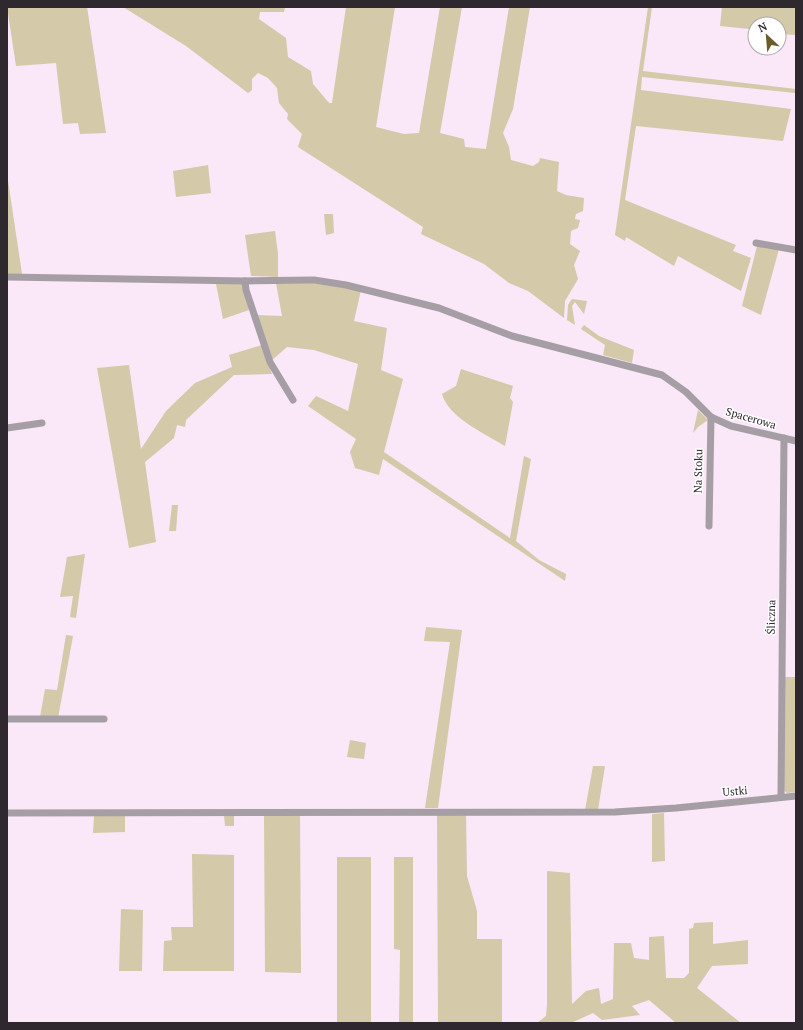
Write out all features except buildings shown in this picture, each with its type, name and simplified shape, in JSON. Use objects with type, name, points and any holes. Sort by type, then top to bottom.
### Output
[{"type":"street","points":[[756,243],[796,250]]},
{"type":"street","name":"Spacerowa","points":[[7,277],[245,281],[314,280],[338,283],[376,291],[439,308],[512,336],[662,375],[686,392],[712,417],[731,426],[796,441]]},
{"type":"street","points":[[245,281],[246,290],[270,362],[293,400]]},
{"type":"street","name":"Na Stoku","points":[[709,526],[712,417]]},
{"type":"street","points":[[7,428],[42,423]]},
{"type":"street","name":"Śliczna","points":[[781,797],[784,438]]},
{"type":"street","points":[[7,719],[104,719]]},
{"type":"street","name":"Ustki","points":[[7,813],[564,812],[676,808],[796,796]]},
{"type":"shaded area","points":[[7,7],[87,7],[106,133],[80,134],[78,123],[63,124],[56,63],[16,66]]},
{"type":"shaded area","points":[[123,7],[285,7],[284,12],[260,12],[259,19],[286,38],[288,57],[311,71],[313,84],[329,103],[332,103],[346,7],[395,7],[376,127],[404,134],[419,133],[440,7],[462,7],[440,133],[464,139],[465,147],[486,149],[509,7],[530,7],[513,109],[503,133],[509,147],[511,160],[533,166],[539,162],[540,158],[559,162],[557,191],[566,195],[584,198],[583,211],[576,214],[575,219],[580,220],[578,228],[571,231],[570,244],[580,251],[574,265],[578,279],[565,301],[564,318],[528,291],[509,283],[484,264],[421,234],[423,227],[298,147],[302,134],[287,119],[288,114],[279,103],[277,88],[268,78],[258,73],[252,79],[252,90],[248,93],[186,46]]},
{"type":"shaded area","points":[[648,7],[652,7],[643,71],[796,89],[795,93],[642,77],[641,90],[791,109],[783,141],[636,126],[625,200],[736,245],[733,251],[751,258],[741,291],[678,256],[674,266],[626,237],[625,241],[615,235]]},
{"type":"shaded area","points":[[722,7],[796,7],[796,35],[787,34],[787,16],[747,16],[747,29],[720,26]]},
{"type":"shaded area","points":[[208,165],[211,193],[176,197],[173,171]]},
{"type":"shaded area","points":[[7,174],[22,274],[7,274]]},
{"type":"shaded area","points":[[324,214],[333,214],[334,233],[326,235]]},
{"type":"shaded area","points":[[275,231],[278,254],[278,277],[251,276],[245,235]]},
{"type":"shaded area","points":[[757,246],[779,249],[761,315],[742,306]]},
{"type":"shaded area","points":[[276,283],[317,284],[361,290],[354,321],[387,328],[381,370],[403,379],[384,452],[510,538],[524,456],[531,459],[516,541],[539,560],[566,574],[565,581],[383,459],[379,475],[355,468],[350,452],[356,439],[308,406],[316,396],[348,411],[358,364],[314,350],[287,347],[271,361],[256,315],[282,316]]},
{"type":"shaded area","points":[[216,284],[242,284],[249,310],[223,319]]},
{"type":"shaded area","points":[[572,299],[587,301],[584,314],[575,302],[572,306],[575,325],[567,320],[568,305]]},
{"type":"shaded area","points":[[584,325],[599,336],[634,350],[632,363],[603,355],[605,345],[581,329]]},
{"type":"shaded area","points":[[262,345],[272,374],[234,375],[186,420],[185,427],[177,425],[174,438],[145,462],[156,542],[129,548],[97,368],[129,365],[141,449],[166,411],[195,383],[232,367],[229,355]]},
{"type":"shaded area","points":[[461,369],[513,386],[510,398],[513,402],[505,446],[468,424],[452,410],[446,402],[442,394],[456,386]]},
{"type":"shaded area","points":[[698,410],[708,420],[698,427],[693,433]]},
{"type":"shaded area","points":[[172,505],[178,505],[176,531],[169,531]]},
{"type":"shaded area","points":[[85,554],[76,618],[70,617],[73,596],[60,597],[67,557]]},
{"type":"shaded area","points":[[426,627],[462,630],[438,808],[425,808],[450,642],[424,641]]},
{"type":"shaded area","points":[[66,635],[73,636],[58,718],[40,717],[45,689],[57,690]]},
{"type":"shaded area","points":[[783,677],[796,677],[796,792],[787,793],[782,789]]},
{"type":"shaded area","points":[[350,740],[366,743],[364,759],[347,757]]},
{"type":"shaded area","points":[[593,766],[605,766],[598,810],[585,810]]},
{"type":"shaded area","points":[[664,813],[665,861],[652,862],[652,814]]},
{"type":"shaded area","points":[[437,814],[466,814],[467,876],[477,911],[477,939],[502,939],[502,1023],[438,1023]]},
{"type":"shaded area","points":[[224,815],[234,815],[234,826],[225,826]]},
{"type":"shaded area","points":[[264,815],[300,816],[301,973],[265,972]]},
{"type":"shaded area","points":[[94,816],[125,816],[125,832],[93,833]]},
{"type":"shaded area","points":[[192,854],[234,855],[234,971],[163,971],[164,941],[172,940],[171,927],[193,927]]},
{"type":"shaded area","points":[[337,857],[371,857],[371,1023],[337,1023]]},
{"type":"shaded area","points":[[394,857],[413,857],[413,1023],[399,1023],[400,950],[394,949]]},
{"type":"shaded area","points":[[547,871],[570,873],[572,1004],[586,991],[599,988],[601,1004],[613,999],[614,943],[631,943],[634,958],[649,960],[649,937],[664,936],[666,978],[684,978],[689,973],[689,929],[693,928],[694,923],[713,922],[713,944],[748,940],[748,964],[712,966],[697,988],[741,1023],[676,1023],[649,1000],[632,1006],[640,1015],[602,1020],[593,1013],[571,1023],[537,1023],[546,1016],[547,1005]]},
{"type":"shaded area","points":[[121,909],[143,910],[142,971],[119,971]]}]
